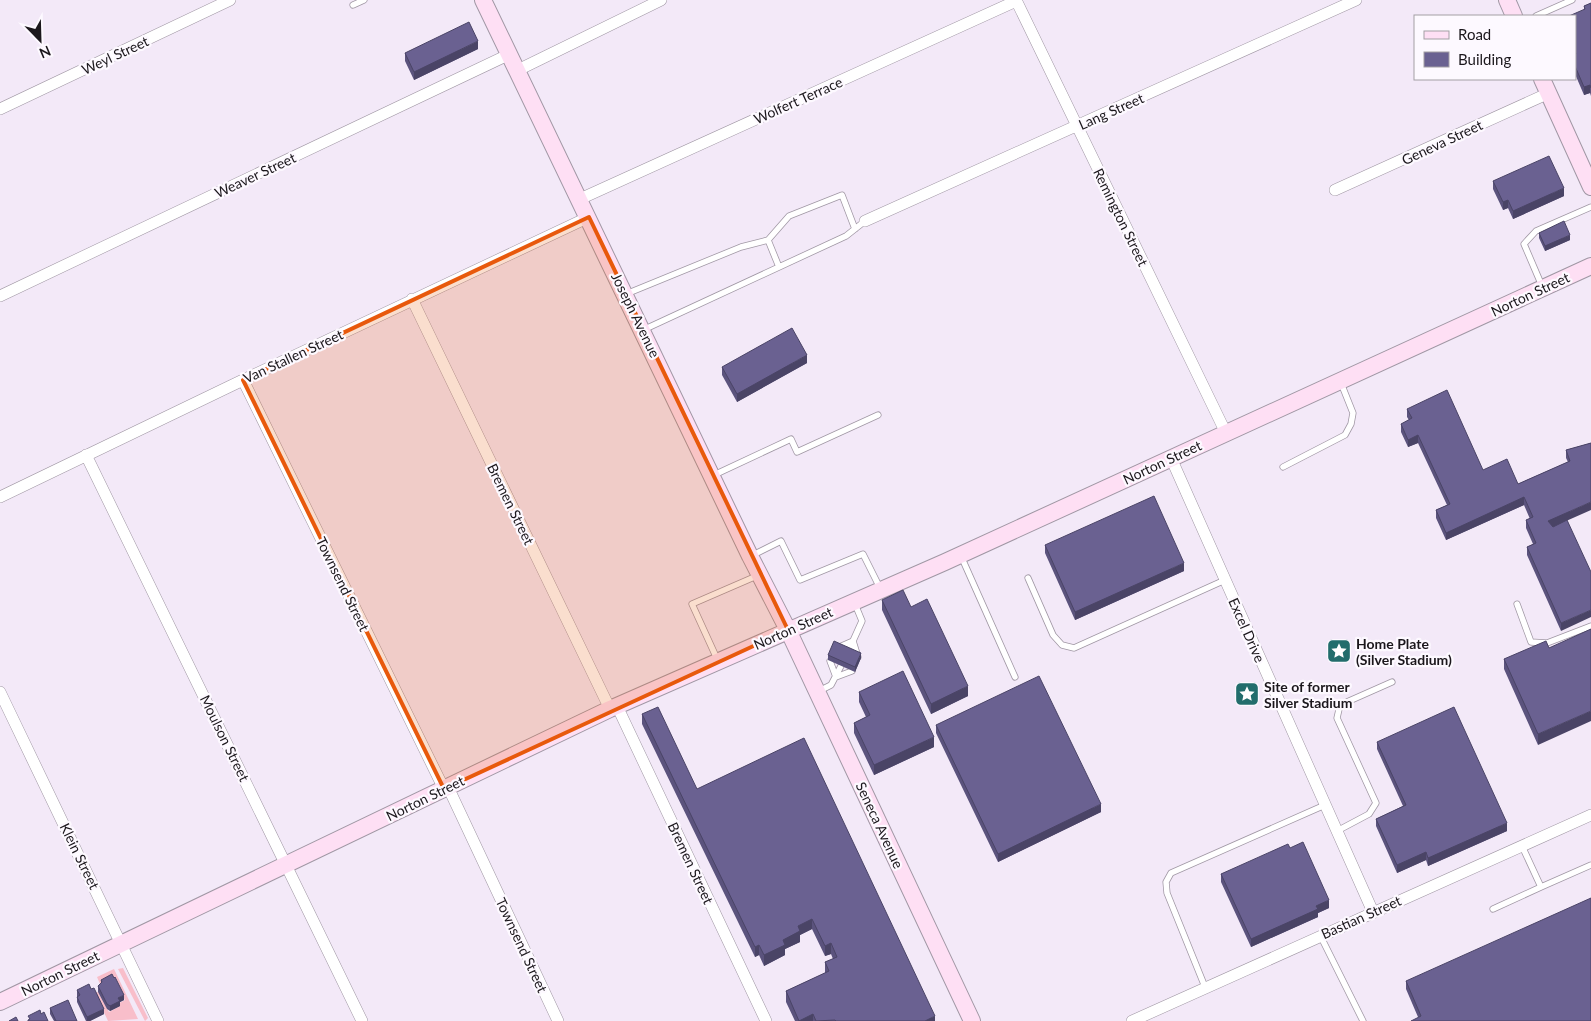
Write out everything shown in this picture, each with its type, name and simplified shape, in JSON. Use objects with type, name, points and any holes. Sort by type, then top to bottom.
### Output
[{"type":"main road","name":"Joseph Avenue","points":[[483,0],[626,294],[750,556],[788,630]]},
{"type":"main road","points":[[1507,0],[1514,15]]},
{"type":"main road","points":[[1546,86],[1591,187]]},
{"type":"main road","name":"Norton Street","points":[[0,1002],[614,707],[881,590],[1591,266]]},
{"type":"main road","name":"Seneca Avenue","points":[[788,630],[972,1021]]},
{"type":"street","name":"Weyl Street","points":[[0,109],[230,0]]},
{"type":"street","points":[[518,70],[661,0]]},
{"type":"street","name":"Remington Street","points":[[1016,0],[1226,433]]},
{"type":"street","name":"Wolfert Terrace","points":[[580,199],[1016,0]]},
{"type":"street","name":"Lang Street","points":[[866,221],[1356,0]]},
{"type":"street","name":"Weaver Street","points":[[0,296],[510,54]]},
{"type":"street","name":"Geneva Street","points":[[1335,190],[1546,86]]},
{"type":"street","name":"Van Stallen Street","points":[[0,497],[412,299],[588,217]]},
{"type":"street","name":"Bremen Street","points":[[412,299],[614,707],[766,1021]]},
{"type":"street","name":"Townsend Street","points":[[243,380],[446,788],[558,1021]]},
{"type":"street","name":"Moulson Street","points":[[86,455],[362,1021]]},
{"type":"street","name":"Excel Drive","points":[[1171,458],[1373,912]]},
{"type":"street","name":"Klein Street","points":[[0,692],[158,1021]]},
{"type":"street","name":"Bastian Street","points":[[1132,1021],[1144,1018],[1205,988],[1591,815]]},
{"type":"lane","points":[[353,5],[364,0]]},
{"type":"lane","points":[[1554,0],[1557,7]]},
{"type":"lane","points":[[1538,15],[1572,0]]},
{"type":"lane","points":[[626,294],[741,247],[768,240],[789,216],[842,195],[855,229]]},
{"type":"lane","points":[[1543,288],[1524,244],[1536,232],[1591,207]]},
{"type":"lane","points":[[643,330],[846,236],[866,221]]},
{"type":"lane","points":[[768,240],[779,267]]},
{"type":"lane","points":[[1283,467],[1344,435],[1351,424],[1353,413],[1340,381]]},
{"type":"lane","points":[[712,476],[791,439],[797,452],[878,415]]},
{"type":"lane","points":[[750,556],[781,541],[800,580],[863,554],[881,590]]},
{"type":"lane","points":[[960,554],[1015,677]]},
{"type":"lane","points":[[718,661],[692,604],[760,574]]},
{"type":"lane","points":[[1028,578],[1053,635],[1062,645],[1074,648],[1225,580]]},
{"type":"lane","points":[[848,652],[862,622],[854,601]]},
{"type":"lane","points":[[1517,604],[1531,642],[1547,643],[1591,626]]},
{"type":"lane","points":[[837,648],[853,641]]},
{"type":"lane","points":[[853,641],[858,657]]},
{"type":"lane","points":[[830,661],[836,677]]},
{"type":"lane","points":[[817,692],[831,685],[841,666]]},
{"type":"lane","points":[[836,677],[852,671]]},
{"type":"lane","points":[[1337,831],[1369,814],[1376,803],[1337,718],[1340,704],[1392,682]]},
{"type":"lane","points":[[1205,988],[1168,893],[1166,882],[1171,873],[1325,805]]},
{"type":"lane","points":[[1522,846],[1541,887]]},
{"type":"lane","points":[[1493,909],[1591,865]]},
{"type":"lane","points":[[1320,936],[1363,1021]]},
{"type":"highlighted area","points":[[589,217],[788,630],[444,789],[243,380]]},
{"type":"shaded area","points":[[123,968],[148,1018],[145,1021],[118,969]]},
{"type":"shaded area","points":[[114,969],[138,1019],[108,1021],[95,993],[98,992],[109,1012],[120,1006],[119,1003],[125,1000],[112,978],[100,984],[97,977]]},
{"type":"building","points":[[1591,3],[1591,88],[1590,85],[1584,87],[1576,68],[1576,15],[1571,15],[1585,9],[1584,6]]},
{"type":"building","points":[[469,22],[478,41],[414,72],[405,53]]},
{"type":"building","points":[[1549,156],[1564,188],[1513,211],[1508,200],[1503,202],[1493,181]]},
{"type":"building","points":[[1564,221],[1570,235],[1545,246],[1539,233]]},
{"type":"building","points":[[792,328],[807,355],[737,394],[722,367]]},
{"type":"building","points":[[1447,390],[1483,470],[1507,459],[1518,484],[1570,461],[1566,450],[1591,443],[1591,502],[1548,521],[1553,527],[1567,520],[1591,572],[1591,610],[1561,623],[1527,547],[1536,543],[1526,520],[1533,517],[1524,497],[1446,533],[1436,510],[1450,504],[1418,435],[1408,440],[1401,424],[1412,418],[1407,409]]},
{"type":"building","points":[[1154,496],[1184,563],[1075,612],[1045,545]]},
{"type":"building","points":[[903,590],[911,607],[927,599],[968,686],[931,704],[882,600]]},
{"type":"building","points":[[1591,629],[1591,711],[1538,734],[1504,659],[1546,641],[1549,648]]},
{"type":"building","points":[[834,641],[861,653],[855,667],[828,655]]},
{"type":"building","points":[[903,671],[934,737],[874,765],[854,723],[870,715],[859,692]]},
{"type":"building","points":[[1039,676],[1101,804],[998,854],[936,725]]},
{"type":"building","points":[[658,707],[697,789],[804,738],[935,1016],[925,1021],[816,1021],[813,1014],[799,1021],[786,991],[829,971],[825,962],[837,957],[831,943],[825,946],[812,919],[798,926],[800,931],[783,940],[785,945],[764,955],[759,945],[755,947],[642,714]]},
{"type":"building","points":[[1454,707],[1507,823],[1428,858],[1426,852],[1397,865],[1376,819],[1406,805],[1377,742]]},
{"type":"building","points":[[1303,842],[1329,900],[1316,906],[1318,909],[1251,939],[1221,874],[1288,844],[1290,848]]},
{"type":"building","points":[[1591,898],[1591,1021],[1411,1021],[1421,1016],[1406,981]]},
{"type":"building","points":[[112,974],[124,995],[118,998],[120,1001],[110,1006],[107,1004],[98,986],[102,982],[101,980]]},
{"type":"building","points":[[89,984],[91,989],[94,988],[104,1009],[87,1017],[77,997],[80,995],[77,990]]},
{"type":"building","points":[[68,1000],[77,1021],[56,1021],[50,1008]]},
{"type":"building","points":[[40,1010],[41,1014],[44,1012],[48,1021],[28,1021],[30,1019],[28,1016]]},
{"type":"building","points":[[16,1017],[18,1021],[9,1021]]},
{"type":"place","name":"Home Plate (Silver Stadium)","points":[[1339,651]]},
{"type":"place","name":"Site of former Silver Stadium","points":[[1247,694]]}]
